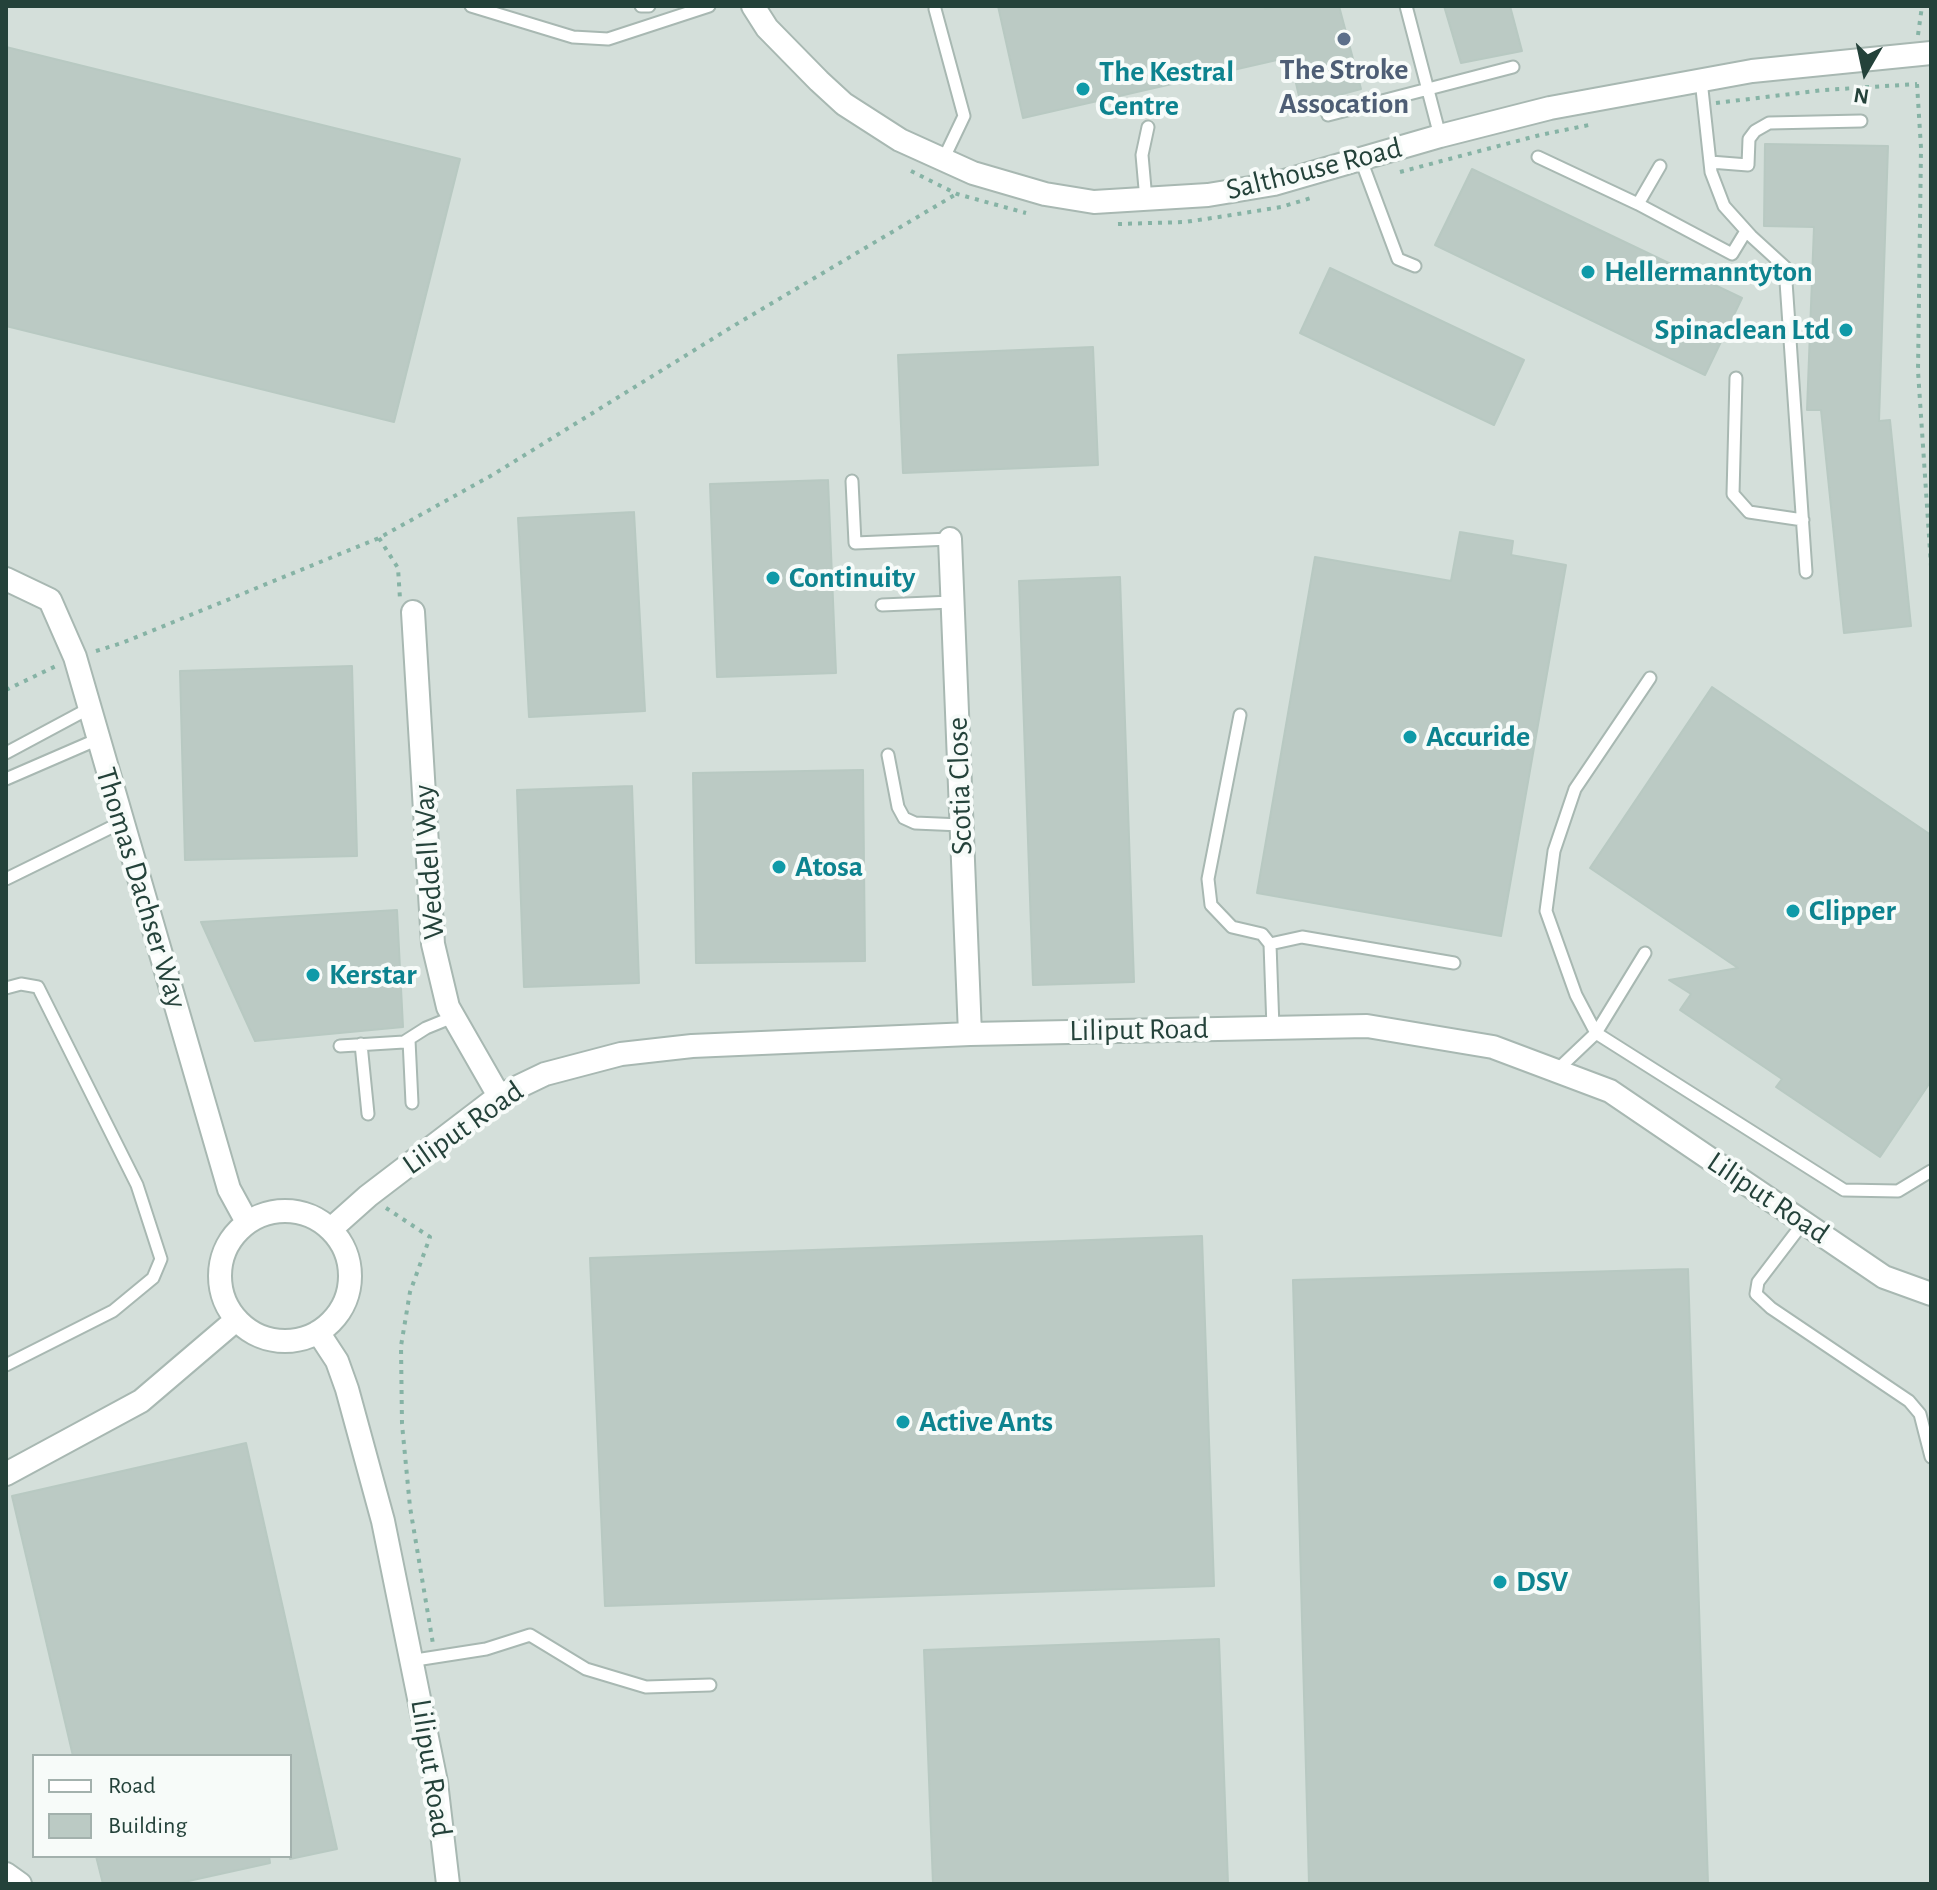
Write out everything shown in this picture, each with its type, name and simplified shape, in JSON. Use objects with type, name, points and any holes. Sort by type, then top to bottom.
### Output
[{"type":"street","name":"Salthouse Road","points":[[753,6],[767,28],[844,104],[900,140],[964,170],[1045,194],[1094,202],[1208,195],[1274,184],[1550,108],[1752,71],[1924,46]]},
{"type":"street","name":"Scotia Close","points":[[950,539],[970,1034]]},
{"type":"street","name":"Thomas Dachser Way","points":[[6,579],[50,600],[75,657],[96,740],[229,1189],[247,1222]]},
{"type":"street","name":"Weddell Way","points":[[413,612],[433,944],[448,1007],[499,1096]]},
{"type":"street","name":"Liliput Road","points":[[331,1229],[368,1196],[499,1096],[545,1074],[621,1054],[692,1046],[970,1034],[1367,1026],[1493,1047],[1610,1091],[1884,1277],[1931,1294]]},
{"type":"street","points":[[290,1211],[316,1218],[331,1229],[343,1245],[350,1264],[350,1284],[339,1311],[318,1332],[299,1340],[279,1341],[259,1336],[236,1320],[221,1291],[219,1272],[223,1253],[233,1236],[247,1222],[263,1214],[290,1211]]},
{"type":"street","points":[[6,1474],[141,1401],[236,1320]]},
{"type":"street","name":"Liliput Road","points":[[318,1332],[337,1361],[347,1389],[383,1521],[436,1782],[448,1884]]},
{"type":"street","points":[[6,1874],[20,1884]]},
{"type":"lane","points":[[471,6],[573,37],[608,39],[709,6]]},
{"type":"lane","points":[[641,6],[649,6]]},
{"type":"lane","points":[[1406,6],[1440,136]]},
{"type":"lane","points":[[935,9],[964,116],[943,160]]},
{"type":"lane","points":[[1328,115],[1513,67]]},
{"type":"lane","points":[[1701,80],[1711,172],[1724,206],[1785,267],[1806,572]]},
{"type":"lane","points":[[1710,162],[1748,165],[1749,139],[1755,131],[1769,123],[1861,121]]},
{"type":"lane","points":[[1146,200],[1142,155],[1148,127]]},
{"type":"lane","points":[[1538,157],[1638,204],[1732,254],[1746,231]]},
{"type":"lane","points":[[1361,160],[1398,259],[1415,266]]},
{"type":"lane","points":[[1638,204],[1660,166]]},
{"type":"lane","points":[[1736,378],[1733,494],[1749,512],[1803,520]]},
{"type":"lane","points":[[852,481],[855,543],[950,539]]},
{"type":"lane","points":[[882,605],[952,602]]},
{"type":"lane","points":[[1650,678],[1575,789],[1554,851],[1546,911],[1576,995],[1596,1033],[1844,1190],[1898,1191],[1931,1171]]},
{"type":"lane","points":[[6,753],[88,709]]},
{"type":"lane","points":[[1240,715],[1208,879],[1211,905],[1232,927],[1262,934],[1270,944],[1273,1028]]},
{"type":"lane","points":[[6,779],[96,740]]},
{"type":"lane","points":[[888,755],[898,807],[904,818],[915,823],[961,825]]},
{"type":"lane","points":[[6,879],[122,822]]},
{"type":"lane","points":[[1270,944],[1302,937],[1454,963]]},
{"type":"lane","points":[[1556,1071],[1596,1033],[1645,953]]},
{"type":"lane","points":[[6,988],[21,984],[38,987],[137,1185],[161,1259],[153,1278],[113,1311],[6,1365]]},
{"type":"lane","points":[[340,1046],[409,1040],[426,1028],[453,1017]]},
{"type":"lane","points":[[409,1040],[412,1103]]},
{"type":"lane","points":[[361,1044],[368,1114]]},
{"type":"lane","points":[[1803,1223],[1758,1282],[1756,1294],[1771,1308],[1909,1401],[1920,1414],[1931,1457]]},
{"type":"lane","points":[[422,1659],[486,1649],[530,1635],[586,1669],[646,1687],[710,1685]]},
{"type":"path","points":[[1922,6],[1924,46]]},
{"type":"path","points":[[1917,84],[1921,148],[1918,371],[1931,566]]},
{"type":"path","points":[[6,690],[75,657],[122,643],[379,538],[494,474],[735,325],[957,194]]},
{"type":"path","points":[[379,538],[398,568],[401,610],[413,612]]},
{"type":"path","points":[[368,1196],[430,1237],[410,1292],[401,1346],[402,1424],[410,1507],[435,1657]]},
{"type":"shaded area","points":[[6,6],[1931,6],[1931,1884],[6,1884]]},
{"type":"building","name":"The Kestral Centre","points":[[998,6],[1264,6],[1265,9],[1279,6],[1339,6],[1361,89],[1301,105],[1290,57],[1023,118]]},
{"type":"building","points":[[1444,6],[1510,6],[1522,51],[1461,63]]},
{"type":"building","points":[[6,47],[460,159],[394,422],[6,326]]},
{"type":"building","points":[[1765,144],[1888,146],[1879,421],[1890,420],[1911,626],[1844,633],[1821,410],[1807,410],[1814,227],[1764,226]]},
{"type":"building","name":"Hellermanntyton","points":[[1472,169],[1742,298],[1705,375],[1435,245]]},
{"type":"building","points":[[1330,268],[1524,360],[1494,425],[1300,333]]},
{"type":"building","points":[[1093,347],[1098,465],[903,473],[898,355]]},
{"type":"building","name":"Continuity","points":[[828,480],[836,673],[717,677],[710,484]]},
{"type":"building","points":[[634,512],[645,711],[529,717],[518,518]]},
{"type":"building","name":"Accuride","points":[[1460,532],[1513,541],[1511,555],[1566,565],[1501,936],[1257,893],[1315,557],[1451,581]]},
{"type":"building","points":[[1120,577],[1134,982],[1033,985],[1019,581]]},
{"type":"building","points":[[352,666],[357,856],[185,860],[180,671]]},
{"type":"building","name":"Clipper","points":[[1712,687],[1931,835],[1931,1081],[1880,1157],[1776,1087],[1782,1079],[1680,1010],[1691,994],[1669,980],[1738,968],[1590,868]]},
{"type":"building","name":"Atosa","points":[[863,770],[865,961],[696,963],[693,773]]},
{"type":"building","points":[[632,786],[639,983],[524,987],[517,790]]},
{"type":"building","name":"Kerstar","points":[[397,910],[403,1027],[255,1041],[201,922]]},
{"type":"building","name":"Active Ants","points":[[1202,1236],[1214,1586],[605,1606],[590,1258]]},
{"type":"building","name":"DSV","points":[[1688,1269],[1708,1884],[1309,1884],[1293,1280]]},
{"type":"building","points":[[246,1443],[337,1849],[290,1859],[292,1754],[73,1754],[12,1496]]},
{"type":"building","points":[[1219,1639],[1228,1884],[933,1884],[924,1650]]},
{"type":"building","points":[[96,1858],[269,1858],[270,1863],[175,1884],[103,1884]]},
{"type":"place","name":"The Stroke Assocation","points":[[1344,39]]},
{"type":"place","name":"The Kestral Centre","points":[[1083,89]]},
{"type":"place","name":"Hellermanntyton","points":[[1588,272]]},
{"type":"place","name":"Spinaclean Ltd","points":[[1846,330]]},
{"type":"place","name":"Continuity","points":[[773,578]]},
{"type":"place","name":"Accuride","points":[[1410,737]]},
{"type":"place","name":"Atosa","points":[[779,867]]},
{"type":"place","name":"Clipper","points":[[1793,911]]},
{"type":"place","name":"Kerstar","points":[[313,975]]},
{"type":"place","name":"Active Ants","points":[[903,1422]]},
{"type":"place","name":"DSV","points":[[1500,1582]]}]
